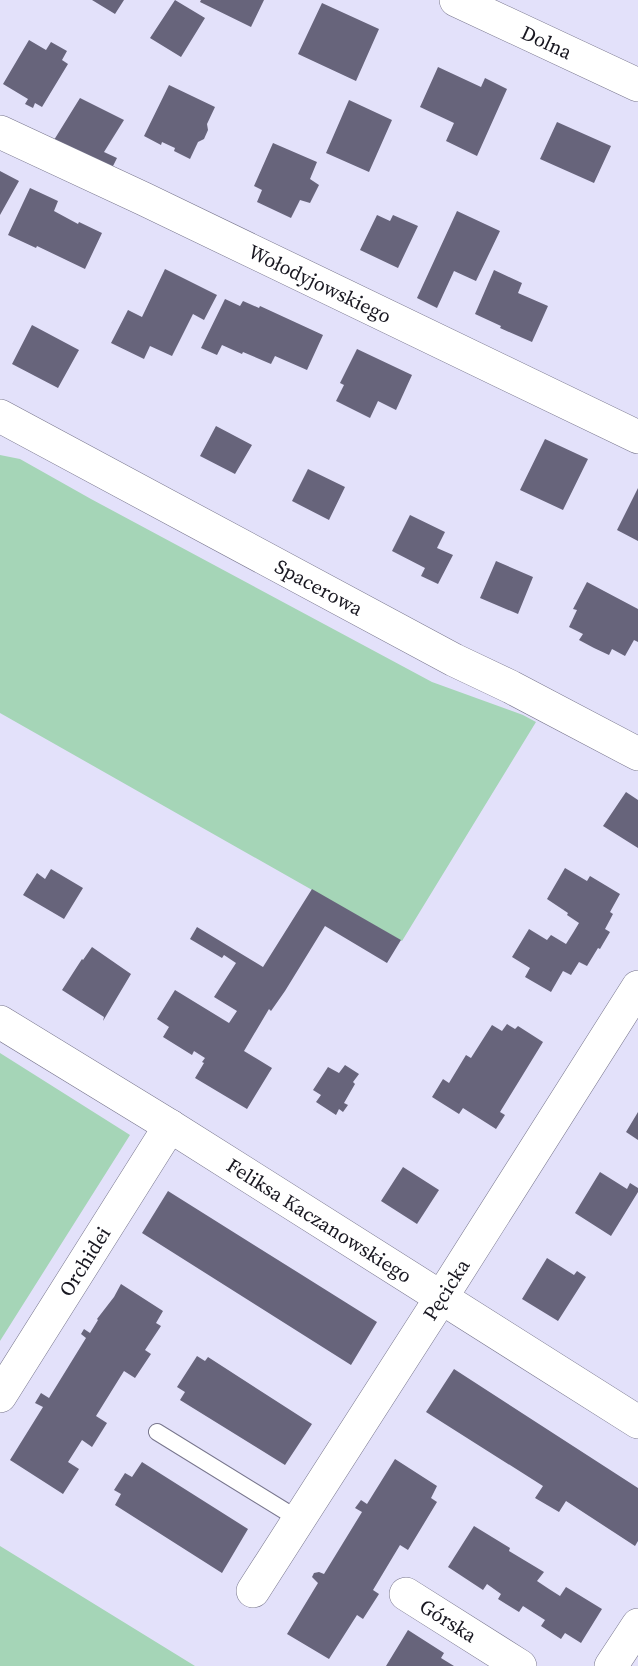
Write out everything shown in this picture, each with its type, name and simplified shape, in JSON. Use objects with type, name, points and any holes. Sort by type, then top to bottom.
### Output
[{"type":"street","name":"Dolna","points":[[456,0],[638,85]]},
{"type":"street","name":"Wołodyjowskiego","points":[[0,132],[638,436]]},
{"type":"street","name":"Spacerowa","points":[[0,416],[454,660],[638,754]]},
{"type":"street","name":"Pęcicka","points":[[253,1591],[638,987]]},
{"type":"street","name":"Feliksa Kaczanowskiego","points":[[0,1022],[170,1126],[638,1422]]},
{"type":"street","name":"Orchidei","points":[[0,1396],[170,1126]]},
{"type":"street","name":"Górska","points":[[406,1594],[520,1666]]},
{"type":"street","points":[[611,1666],[638,1625]]},
{"type":"lane","points":[[158,1432],[298,1520]]},
{"type":"green space","points":[[0,455],[20,459],[432,682],[523,715],[536,722],[402,941],[0,713]]},
{"type":"green space","points":[[0,1053],[130,1135],[0,1341]]},
{"type":"green space","points":[[0,1546],[195,1666],[0,1666]]},
{"type":"building","points":[[92,0],[124,0],[115,14]]},
{"type":"building","points":[[175,0],[205,18],[181,57],[150,38]]},
{"type":"building","points":[[201,0],[264,0],[251,27],[200,2]]},
{"type":"building","points":[[322,3],[379,29],[356,81],[298,54]]},
{"type":"building","points":[[29,40],[46,50],[51,42],[67,51],[62,60],[68,64],[42,107],[35,103],[33,108],[25,104],[28,99],[3,84]]},
{"type":"building","points":[[438,67],[481,87],[485,78],[507,89],[477,156],[446,141],[454,123],[420,107]]},
{"type":"building","points":[[169,85],[215,107],[207,124],[208,130],[204,139],[198,142],[190,159],[174,151],[175,148],[162,142],[161,145],[144,136]]},
{"type":"building","points":[[80,98],[124,120],[104,152],[117,158],[112,168],[54,140]]},
{"type":"building","points":[[349,100],[392,120],[369,172],[326,153]]},
{"type":"building","points":[[557,122],[611,146],[594,183],[540,159]]},
{"type":"building","points":[[273,143],[317,162],[310,179],[319,185],[310,203],[300,200],[291,218],[257,202],[262,190],[254,186]]},
{"type":"building","points":[[0,171],[19,181],[0,215]]},
{"type":"building","points":[[30,188],[58,201],[54,211],[78,224],[79,222],[102,233],[85,269],[8,235]]},
{"type":"building","points":[[457,211],[500,231],[476,281],[454,271],[437,308],[417,298]]},
{"type":"building","points":[[377,215],[390,221],[393,215],[418,226],[398,268],[360,250]]},
{"type":"building","points":[[165,269],[217,295],[204,320],[193,314],[172,356],[150,346],[144,359],[111,343],[128,310],[142,317]]},
{"type":"building","points":[[494,270],[522,283],[518,293],[548,306],[532,342],[475,314]]},
{"type":"building","points":[[225,299],[240,306],[243,301],[259,308],[260,306],[323,335],[307,370],[275,356],[271,364],[222,345],[217,355],[201,348]]},
{"type":"building","points":[[32,325],[79,350],[58,388],[12,364]]},
{"type":"building","points":[[357,349],[412,375],[396,410],[378,401],[370,418],[336,401],[344,385],[340,383]]},
{"type":"building","points":[[216,426],[252,445],[235,474],[200,456]]},
{"type":"building","points":[[545,439],[588,459],[563,510],[520,490]]},
{"type":"building","points":[[308,469],[345,487],[329,520],[292,501]]},
{"type":"building","points":[[638,488],[638,541],[617,530]]},
{"type":"building","points":[[410,515],[445,532],[437,548],[453,555],[438,584],[421,576],[425,568],[392,551]]},
{"type":"building","points":[[496,561],[533,577],[518,614],[480,598]]},
{"type":"building","points":[[587,582],[638,609],[638,642],[634,640],[625,656],[612,649],[609,655],[594,648],[579,640],[583,634],[569,627],[577,610],[573,609]]},
{"type":"building","points":[[626,792],[638,800],[638,848],[603,826]]},
{"type":"building","points":[[565,868],[587,881],[590,876],[620,894],[610,912],[613,914],[605,929],[610,932],[600,949],[598,948],[587,966],[579,962],[571,975],[563,971],[551,992],[525,977],[530,968],[512,957],[529,929],[547,940],[551,935],[566,944],[579,923],[547,899]]},
{"type":"building","points":[[51,869],[83,888],[64,919],[23,895],[37,873],[45,879]]},
{"type":"building","points":[[312,889],[401,940],[387,963],[325,926],[285,991],[271,1011],[269,1009],[244,1051],[272,1068],[247,1109],[195,1078],[205,1058],[194,1051],[192,1055],[163,1037],[169,1027],[157,1019],[175,990],[229,1023],[237,1011],[214,997],[236,963],[224,955],[222,958],[190,939],[197,927],[263,967]]},
{"type":"building","points":[[92,947],[131,974],[103,1021],[104,1017],[62,990]]},
{"type":"building","points":[[507,1024],[515,1029],[518,1026],[543,1042],[500,1112],[505,1115],[496,1129],[463,1108],[459,1114],[432,1097],[443,1079],[449,1083],[466,1055],[471,1058],[492,1025],[502,1031]]},
{"type":"building","points":[[345,1065],[359,1074],[344,1103],[348,1105],[343,1112],[339,1109],[336,1115],[316,1102],[321,1095],[313,1090],[328,1067],[339,1073]]},
{"type":"building","points":[[638,1112],[638,1140],[626,1132]]},
{"type":"building","points":[[403,1167],[439,1190],[417,1224],[381,1201]]},
{"type":"building","points":[[600,1172],[627,1189],[630,1183],[638,1188],[638,1192],[611,1236],[575,1213]]},
{"type":"building","points":[[168,1191],[377,1322],[351,1365],[142,1233]]},
{"type":"building","points":[[547,1258],[574,1275],[577,1271],[586,1277],[558,1321],[522,1299]]},
{"type":"building","points":[[121,1284],[163,1311],[156,1323],[161,1326],[145,1350],[151,1354],[135,1378],[124,1371],[96,1416],[107,1423],[92,1447],[82,1440],[68,1462],[79,1469],[63,1494],[10,1460],[43,1407],[35,1403],[41,1393],[49,1398],[86,1338],[81,1334],[84,1329],[90,1333]]},
{"type":"building","points":[[197,1356],[205,1361],[208,1357],[312,1424],[285,1465],[180,1400],[185,1392],[177,1387]]},
{"type":"building","points":[[454,1369],[638,1488],[638,1541],[635,1546],[566,1501],[559,1512],[535,1498],[543,1486],[426,1412]]},
{"type":"building","points":[[395,1459],[437,1486],[431,1498],[437,1502],[408,1550],[400,1545],[373,1590],[379,1594],[363,1619],[357,1615],[329,1659],[287,1634],[318,1583],[312,1577],[314,1573],[324,1574],[362,1512],[355,1508],[361,1500],[367,1504]]},
{"type":"building","points":[[142,1462],[248,1529],[222,1573],[115,1505],[121,1494],[114,1490],[125,1473],[132,1477]]},
{"type":"building","points":[[474,1526],[544,1572],[537,1581],[549,1589],[560,1596],[566,1587],[602,1609],[581,1643],[565,1633],[561,1639],[541,1626],[545,1620],[523,1606],[519,1612],[498,1599],[501,1594],[487,1584],[483,1590],[448,1567]]},
{"type":"building","points":[[408,1630],[444,1653],[441,1658],[454,1666],[386,1666]]}]
